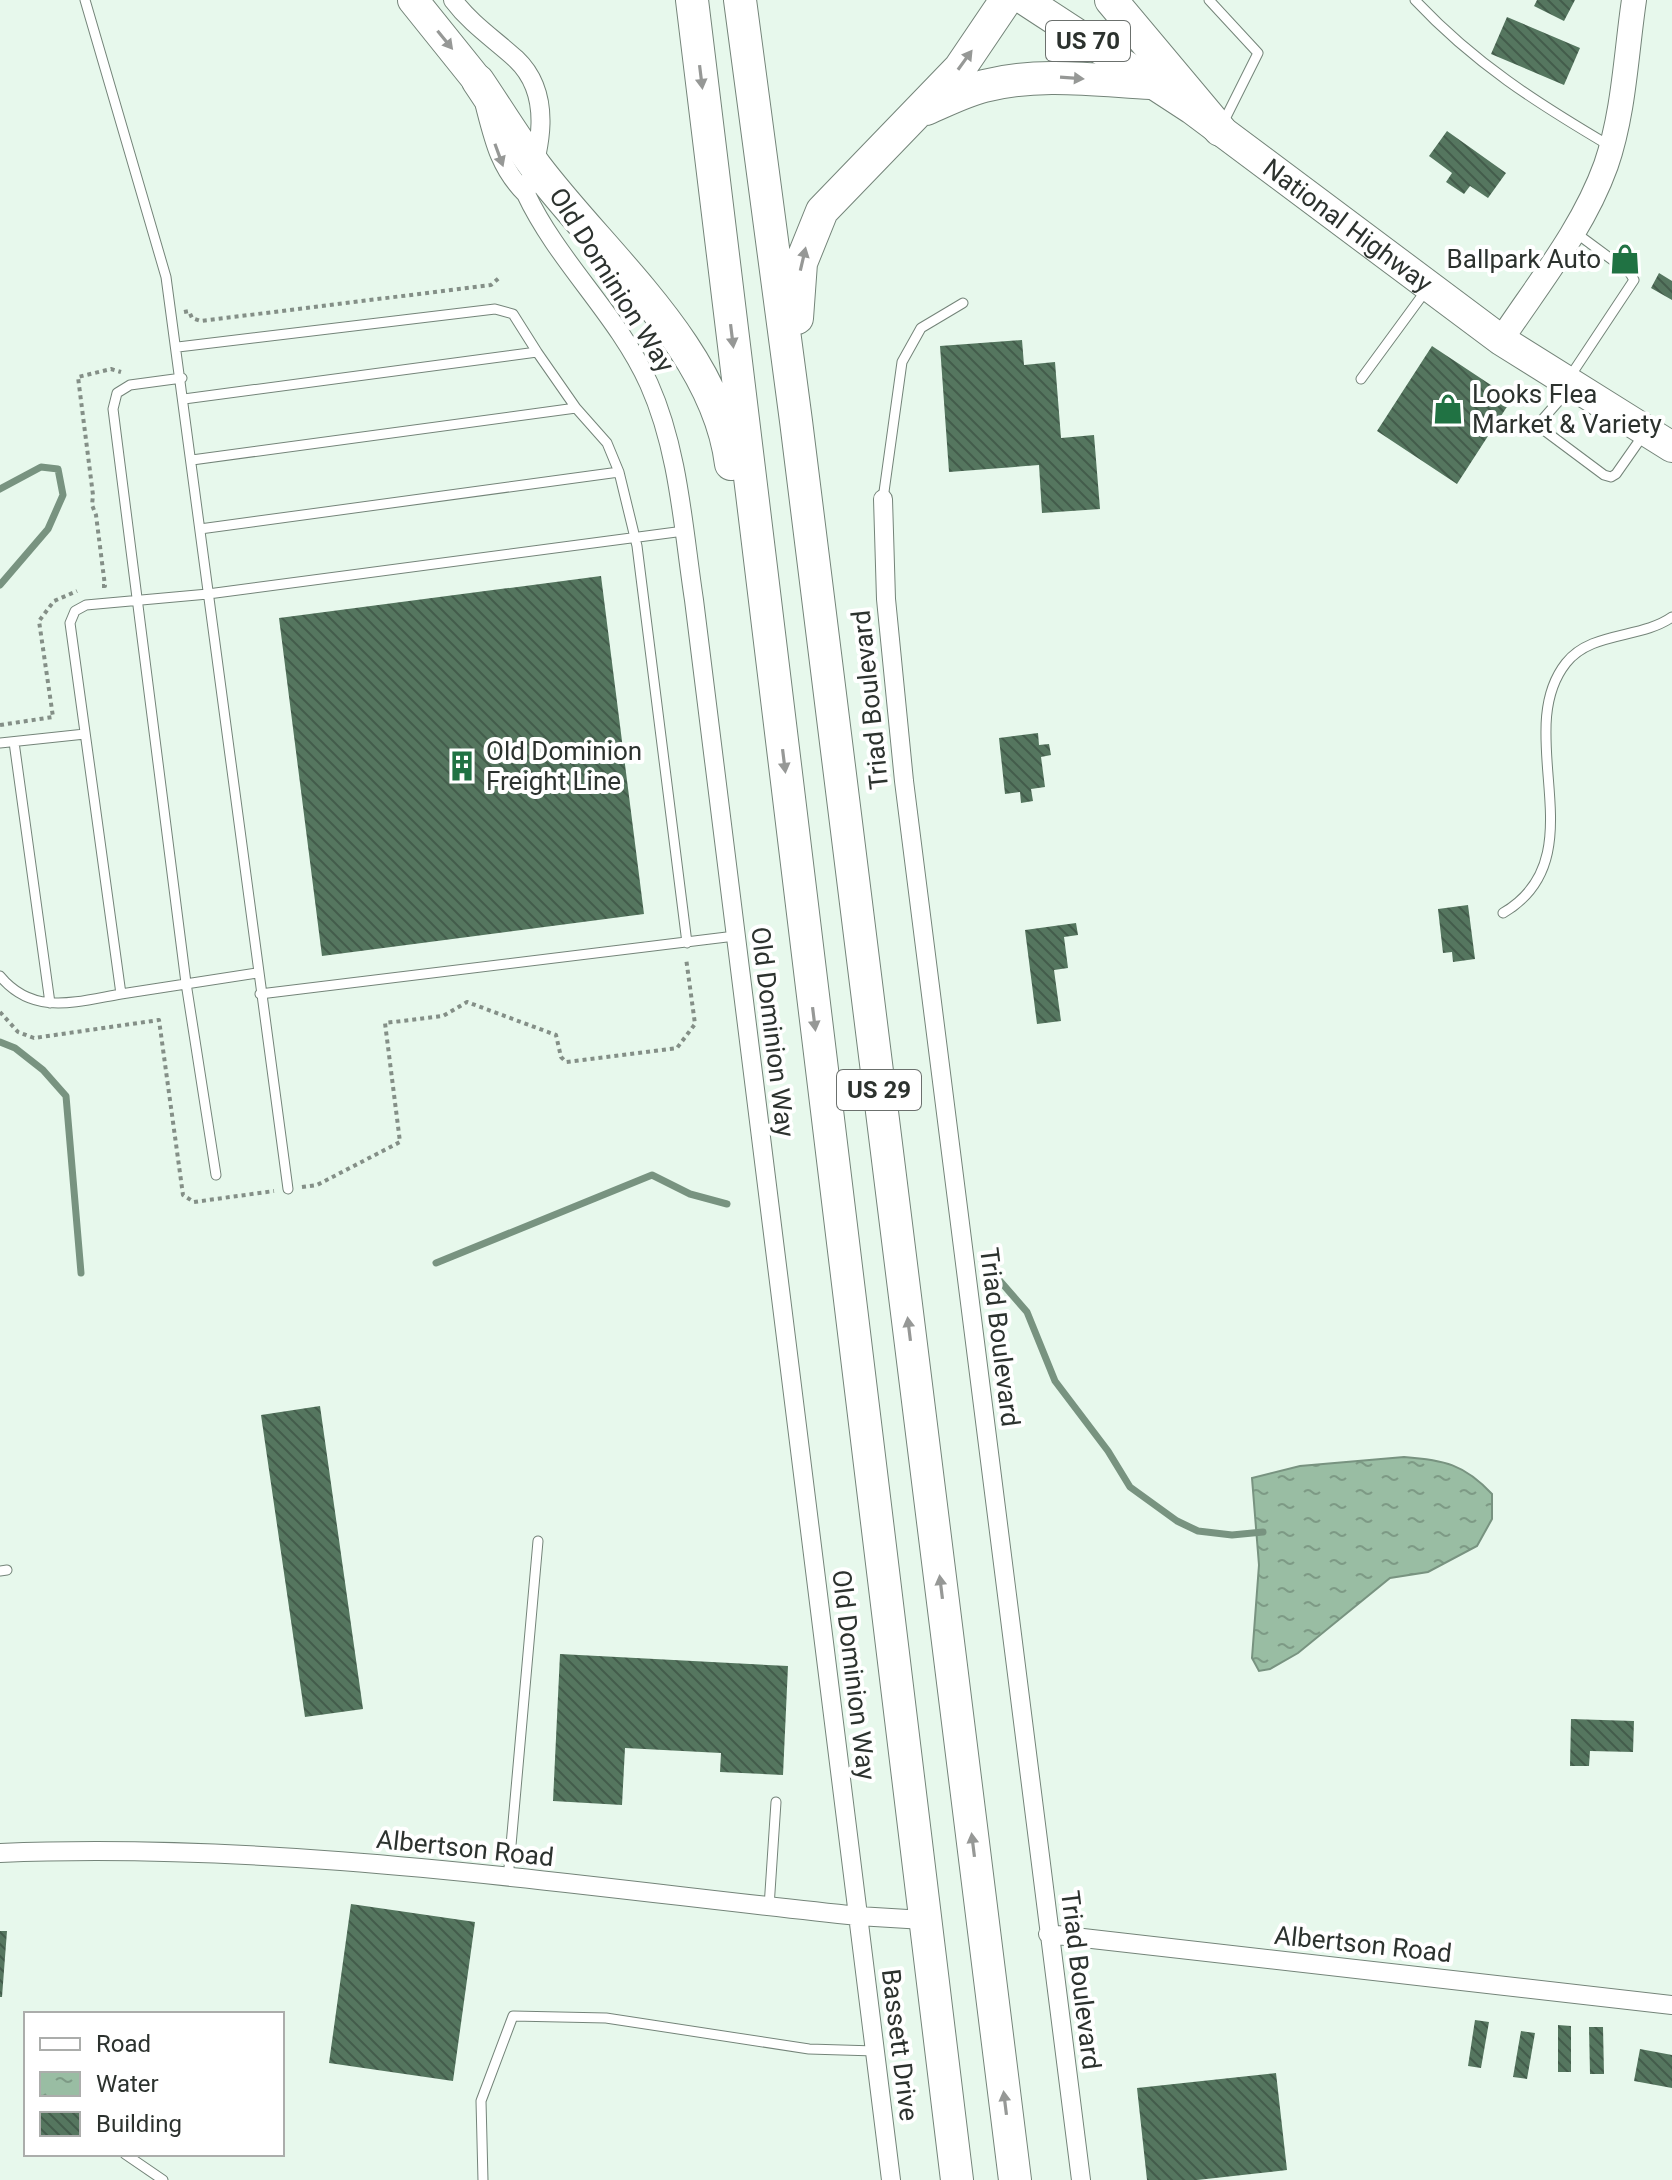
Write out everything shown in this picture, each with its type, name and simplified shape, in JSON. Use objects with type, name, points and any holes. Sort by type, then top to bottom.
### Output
[{"type":"highway","name":"US 29","points":[[692,0],[957,2180]]},
{"type":"highway","name":"US 29","points":[[740,0],[796,421],[1015,2180]]},
{"type":"highway","points":[[796,421],[798,285],[808,239],[822,211],[960,68],[1006,0]]},
{"type":"highway","points":[[1111,0],[1220,130]]},
{"type":"highway","points":[[916,113],[981,87],[1013,80],[1049,77],[1151,83]]},
{"type":"highway","points":[[478,81],[530,180],[683,347],[706,386],[729,446],[738,516],[776,701]]},
{"type":"main road","points":[[413,0],[478,81]]},
{"type":"main road","name":"National Highway","points":[[1025,0],[1220,130],[1501,340],[1672,447]]},
{"type":"street","name":"Old Dominion Way","points":[[453,0],[479,29],[518,61],[533,85],[541,108],[530,180],[538,219],[623,337],[648,382],[674,464],[858,1916]]},
{"type":"street","points":[[1501,340],[1574,231],[1606,164],[1634,0]]},
{"type":"street","name":"Triad Boulevard","points":[[883,499],[886,599],[904,781],[1081,2180]]},
{"type":"street","name":"Albertson Road","points":[[0,1853],[78,1850],[263,1853],[769,1907],[924,1920]]},
{"type":"street","name":"Bassett Drive","points":[[858,1916],[891,2180]]},
{"type":"street","name":"Albertson Road","points":[[1048,1934],[1672,2005]]},
{"type":"lane","points":[[85,0],[166,277],[178,347],[257,973],[288,1189]]},
{"type":"lane","points":[[1209,0],[1258,53],[1220,130]]},
{"type":"lane","points":[[1415,0],[1450,37],[1520,93],[1610,146]]},
{"type":"lane","points":[[1574,231],[1630,273],[1634,280],[1570,383],[1542,420],[1541,428],[1611,477],[1646,431]]},
{"type":"lane","points":[[1361,379],[1429,286]]},
{"type":"lane","points":[[883,499],[902,362],[921,328],[963,303]]},
{"type":"lane","points":[[178,347],[495,309],[513,314],[576,408],[607,443],[619,472],[637,546],[686,943]]},
{"type":"lane","points":[[184,399],[537,352]]},
{"type":"lane","points":[[182,378],[130,385],[117,393],[113,409],[186,983],[216,1175]]},
{"type":"lane","points":[[192,460],[576,408]]},
{"type":"lane","points":[[200,529],[619,472]]},
{"type":"lane","points":[[121,994],[70,623],[75,611],[86,605],[208,594],[684,531]]},
{"type":"lane","points":[[1503,913],[1530,892],[1545,863],[1551,784],[1545,715],[1553,685],[1567,662],[1585,647],[1644,630],[1672,617]]},
{"type":"lane","points":[[0,743],[85,734]]},
{"type":"lane","points":[[14,742],[50,1003]]},
{"type":"lane","points":[[260,994],[735,936]]},
{"type":"lane","points":[[0,976],[12,991],[38,1004],[257,973]]},
{"type":"lane","points":[[508,1879],[538,1541]]},
{"type":"lane","points":[[769,1907],[776,1802]]},
{"type":"lane","points":[[483,2180],[481,2101],[513,2016],[606,2018],[809,2049],[875,2051]]},
{"type":"lane","points":[[128,2156],[163,2180]]},
{"type":"path","points":[[0,1012],[18,1032],[34,1038],[159,1020],[183,1195],[194,1202],[317,1185],[400,1142],[385,1023],[443,1016],[467,1002],[556,1035],[561,1057],[566,1062],[677,1048],[695,1024],[686,943]]},
{"type":"water","points":[[1404,1457],[1452,1465],[1472,1476],[1492,1494],[1492,1519],[1477,1546],[1428,1572],[1390,1578],[1298,1653],[1270,1669],[1259,1671],[1252,1658],[1259,1565],[1252,1478],[1300,1466]]},
{"type":"building","points":[[1537,0],[1575,0],[1564,21],[1534,6]]},
{"type":"building","points":[[1507,17],[1580,48],[1564,85],[1491,54]]},
{"type":"building","points":[[1447,131],[1506,173],[1488,198],[1470,186],[1464,194],[1446,182],[1452,173],[1429,156]]},
{"type":"building","points":[[1659,273],[1672,281],[1672,300],[1651,288]]},
{"type":"building","points":[[1022,340],[1024,365],[1055,362],[1061,438],[1094,435],[1100,509],[1042,513],[1039,465],[949,472],[940,346]]},
{"type":"building","points":[[1432,346],[1512,399],[1457,484],[1377,431]]},
{"type":"building","name":"Old Dominion Freight Line","points":[[601,576],[644,914],[322,956],[279,618]]},
{"type":"building","points":[[1038,733],[1039,745],[1049,744],[1051,755],[1041,757],[1045,787],[1031,789],[1033,801],[1021,803],[1020,792],[1005,794],[999,738]]},
{"type":"building","points":[[1468,905],[1475,959],[1453,962],[1452,952],[1443,953],[1438,909]]},
{"type":"building","points":[[1076,923],[1078,935],[1064,937],[1068,968],[1054,970],[1061,1021],[1037,1024],[1025,930]]},
{"type":"building","points":[[320,1406],[363,1709],[305,1717],[261,1415]]},
{"type":"building","points":[[560,1654],[788,1666],[783,1775],[720,1772],[721,1753],[625,1748],[622,1805],[553,1801]]},
{"type":"building","points":[[1571,1719],[1634,1721],[1633,1752],[1590,1751],[1589,1766],[1570,1766]]},
{"type":"building","points":[[351,1904],[475,1922],[453,2081],[329,2063]]},
{"type":"building","points":[[0,1931],[7,1931],[2,1997],[0,1997]]},
{"type":"building","points":[[1475,2020],[1489,2022],[1481,2068],[1468,2066]]},
{"type":"building","points":[[1558,2025],[1571,2026],[1571,2072],[1558,2072]]},
{"type":"building","points":[[1589,2027],[1603,2027],[1604,2074],[1590,2074]]},
{"type":"building","points":[[1521,2031],[1535,2033],[1527,2079],[1513,2077]]},
{"type":"building","points":[[1640,2049],[1672,2055],[1672,2088],[1634,2081]]},
{"type":"building","points":[[1276,2073],[1287,2170],[1197,2180],[1147,2180],[1137,2088]]},
{"type":"waterway","points":[[0,489],[41,467],[58,469],[63,495],[48,529],[0,585]]},
{"type":"waterway","points":[[0,1042],[15,1048],[43,1070],[66,1096],[81,1273]]},
{"type":"waterway","points":[[436,1263],[652,1175],[690,1194],[727,1204]]},
{"type":"waterway","points":[[994,1274],[1027,1312],[1055,1381],[1108,1451],[1130,1487],[1177,1521],[1198,1531],[1232,1535],[1263,1532]]},
{"type":"place","name":"Ballpark Auto","points":[[1625,259]]},
{"type":"place","name":"Looks Flea Market & Variety","points":[[1448,409]]},
{"type":"place","name":"Old Dominion Freight Line","points":[[462,766]]}]
